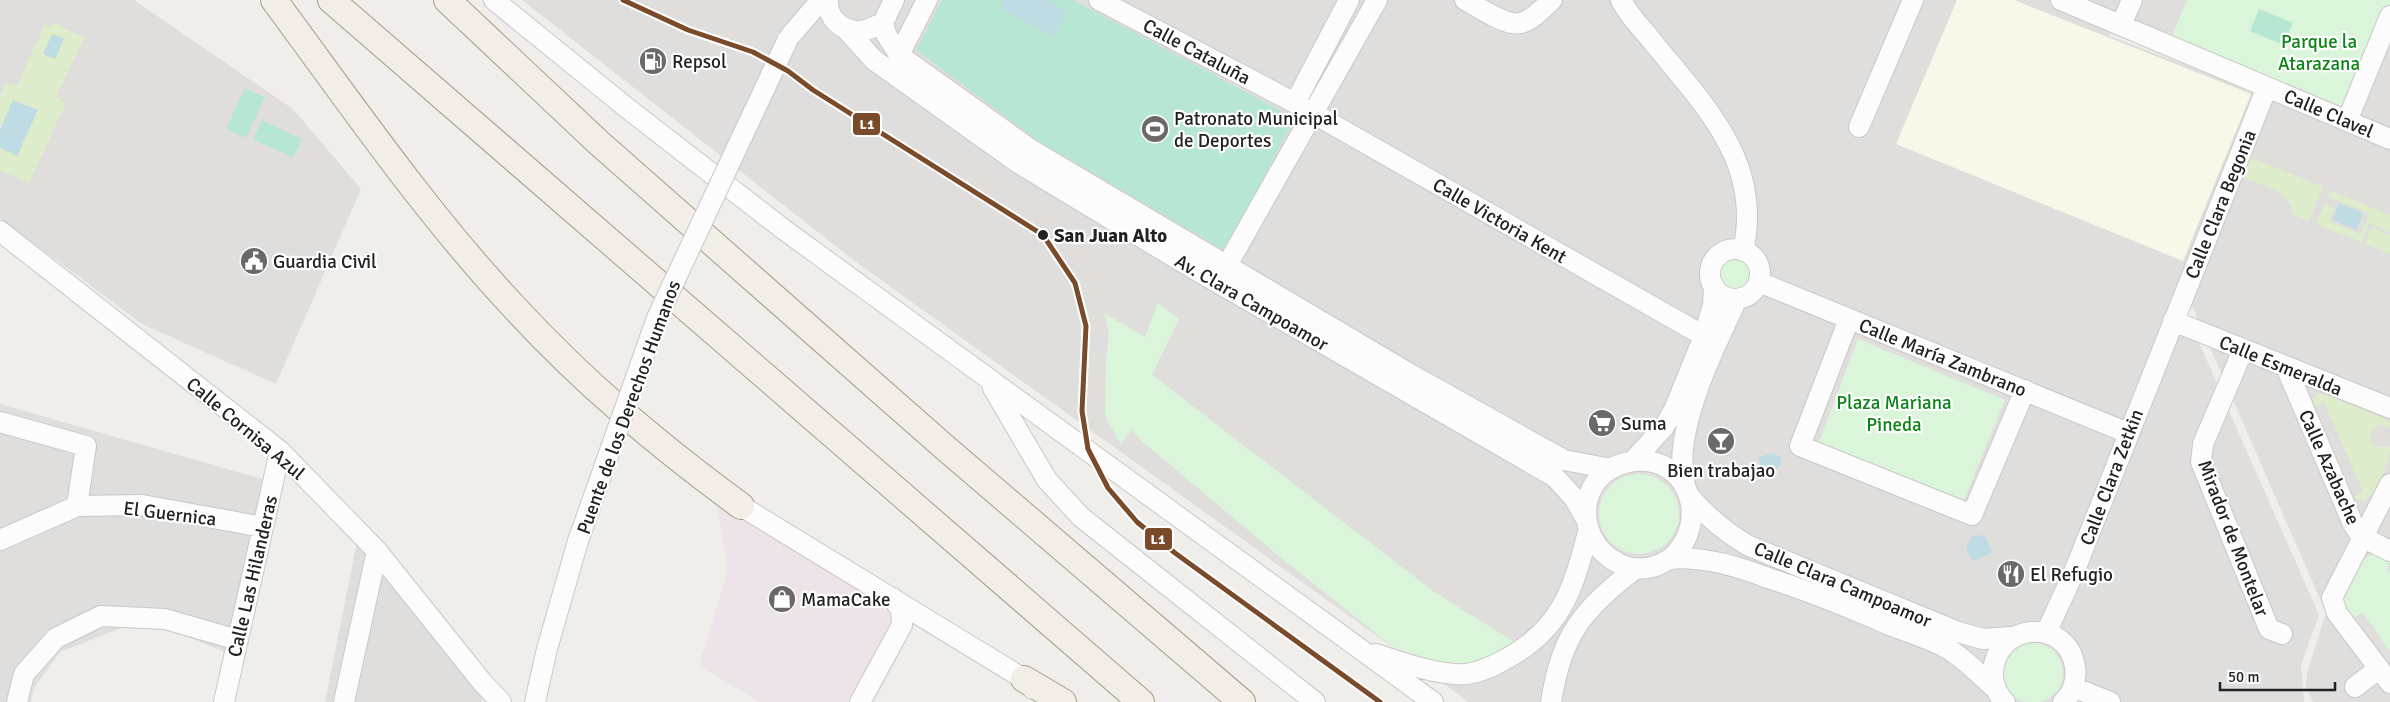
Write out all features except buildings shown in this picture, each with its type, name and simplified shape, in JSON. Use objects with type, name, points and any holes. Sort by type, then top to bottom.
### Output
[{"type":"main road","points":[[274,0],[429,208],[512,306],[591,386],[644,432],[741,506]]},
{"type":"main road","points":[[331,0],[1141,702]]},
{"type":"main road","points":[[447,0],[614,156],[942,445],[1242,702]]},
{"type":"main road","points":[[1024,679],[1063,702]]},
{"type":"street","points":[[494,0],[627,108],[776,223],[987,379],[1433,702]]},
{"type":"street","points":[[789,38],[808,0]]},
{"type":"street","points":[[789,38],[821,0]]},
{"type":"street","points":[[828,0],[827,8],[840,25]]},
{"type":"street","points":[[789,38],[840,25],[858,31],[883,23],[894,0]]},
{"type":"street","points":[[899,55],[927,0]]},
{"type":"street","points":[[1226,266],[1304,108],[1349,0]]},
{"type":"street","points":[[1304,108],[1377,0]]},
{"type":"street","points":[[1465,0],[1511,24],[1531,19],[1552,0]]},
{"type":"street","points":[[1622,0],[1709,112],[1733,150],[1743,184],[1748,217],[1742,250]]},
{"type":"street","points":[[1859,127],[1913,0]]},
{"type":"street","name":"Calle Clavel","points":[[2061,0],[2390,139]]},
{"type":"street","points":[[2121,25],[2132,0]]},
{"type":"street","name":"Calle Cataluña","points":[[1107,2],[1304,108]]},
{"type":"street","points":[[2347,121],[2390,17]]},
{"type":"street","name":"Av. Clara Campoamor","points":[[883,23],[886,34],[899,55],[1030,149],[1410,374],[1564,460],[1610,469]]},
{"type":"street","name":"Av. Clara Campoamor","points":[[840,25],[874,60],[1020,164],[1194,269],[1554,477],[1574,498],[1587,525]]},
{"type":"street","name":"Puente de los Derechos Humanos","points":[[535,702],[547,649],[578,541],[656,318],[789,38]]},
{"type":"street","name":"Calle Clara Begonia","points":[[2173,321],[2267,87]]},
{"type":"street","name":"Calle Victoria Kent","points":[[1304,108],[1704,336]]},
{"type":"street","name":"Calle Cornisa Azul","points":[[0,231],[280,451],[377,551],[482,682],[501,702]]},
{"type":"street","points":[[1633,461],[1664,427],[1674,410],[1704,336],[1713,305],[1714,286],[1710,272],[1716,258],[1728,250],[1742,250],[1748,253],[1757,263],[1759,282],[1751,293],[1737,298],[1724,296],[1714,286]]},
{"type":"street","name":"Calle María Zambrano","points":[[1759,282],[2128,433]]},
{"type":"street","points":[[1587,525],[1596,546],[1607,557],[1620,565],[1636,568],[1659,565],[1669,560],[1678,552],[1690,532],[1693,520],[1687,492],[1683,449],[1689,418],[1717,342],[1737,298]]},
{"type":"street","points":[[1849,319],[1800,446],[1972,515],[2025,390]]},
{"type":"street","name":"Calle Esmeralda","points":[[2173,321],[2390,408]]},
{"type":"street","name":"Calle Clara Zetkin","points":[[2046,633],[2074,572],[2173,321]]},
{"type":"street","name":"Mirador de Montelar","points":[[2242,350],[2203,444],[2201,462],[2269,629],[2282,634]]},
{"type":"street","name":"Calle Azabache","points":[[2286,367],[2353,524],[2362,537],[2390,551]]},
{"type":"street","points":[[987,379],[1046,480],[1081,518],[1315,702]]},
{"type":"street","points":[[0,422],[86,446],[77,506],[0,540]]},
{"type":"street","name":"Calle Las Hilanderas","points":[[224,702],[280,451]]},
{"type":"street","points":[[1360,650],[1455,675],[1490,668],[1534,641],[1553,621],[1576,580],[1587,525],[1587,502],[1594,485],[1610,469],[1633,461],[1663,466],[1675,475],[1687,492]]},
{"type":"street","points":[[2355,687],[2384,676],[2336,613],[2332,603],[2334,593],[2390,484]]},
{"type":"street","name":"Calle Clara Campoamor","points":[[1687,492],[1706,516],[1726,532],[1747,545],[1958,632],[1983,639],[2012,637],[2023,632],[2046,633]]},
{"type":"street","name":"El Guernica","points":[[77,506],[142,505],[263,527]]},
{"type":"street","points":[[741,506],[806,548],[893,598],[1024,679],[1045,702]]},
{"type":"street","points":[[344,702],[377,551]]},
{"type":"street","name":"Calle Clara Campoamor","points":[[1669,560],[1710,561],[1737,567],[1812,592],[1949,650],[1973,668],[2000,696]]},
{"type":"street","points":[[1550,702],[1556,672],[1566,641],[1601,596],[1636,568]]},
{"type":"street","points":[[860,702],[902,625],[901,610],[893,598]]},
{"type":"street","points":[[17,702],[24,674],[56,638],[101,616],[165,620],[238,640]]},
{"type":"street","points":[[875,702],[911,632],[929,620]]},
{"type":"street","points":[[2046,633],[2058,639],[2071,654],[2076,674],[2068,695],[2110,702]]},
{"type":"street","points":[[2000,696],[1993,678],[1995,660],[2003,645],[2012,637]]},
{"type":"shaded area","points":[[0,0],[134,0],[293,109],[361,189],[276,384],[142,324],[0,218]]},
{"type":"shaded area","points":[[522,0],[2123,0],[2110,36],[2256,92],[2178,295],[2319,615],[2301,665],[2304,702],[1469,702],[856,262]]},
{"type":"shaded area","points":[[1957,0],[2014,0],[2251,94],[2183,261],[1896,144]]},
{"type":"shaded area","points":[[2132,0],[2390,0],[2390,702],[2313,702],[2306,686],[2307,673],[2326,613],[2185,290],[2267,87],[2121,25]]},
{"type":"shaded area","points":[[0,404],[273,482],[234,656],[145,619],[60,652],[34,688],[31,702],[0,702]]},
{"type":"shaded area","points":[[714,486],[920,614],[875,702],[760,702],[699,666],[728,570]]},
{"type":"shaded area","points":[[359,532],[482,682],[482,702],[325,702]]},
{"type":"shaded area","points":[[2362,613],[2390,652],[2390,670],[2353,619]]},
{"type":"green space","name":"Patronato Municipal de Deportes","points":[[942,0],[1073,0],[1295,118],[1225,251],[1037,140],[916,50]]},
{"type":"green space","name":"Parque la Atarazana","points":[[2187,0],[2390,0],[2390,16],[2347,121],[2168,45]]},
{"type":"green space","points":[[2259,9],[2293,23],[2284,45],[2250,31]]},
{"type":"green space","points":[[53,22],[84,38],[56,97],[66,103],[29,183],[0,170],[0,95],[6,83],[17,86],[45,24],[50,27]]},
{"type":"green space","points":[[245,88],[265,97],[246,138],[226,129]]},
{"type":"green space","points":[[262,120],[302,139],[293,158],[253,139]]},
{"type":"green space","points":[[2249,157],[2323,187],[2309,221],[2292,214],[2291,206],[2281,194],[2241,177]]},
{"type":"green space","points":[[2330,190],[2390,215],[2390,232],[2366,222],[2369,213],[2327,197]]},
{"type":"green space","points":[[2324,204],[2334,208],[2329,221],[2360,234],[2365,224],[2368,226],[2362,243],[2316,224]]},
{"type":"green space","points":[[2372,227],[2390,235],[2390,254],[2365,244]]},
{"type":"green space","points":[[1735,257],[1742,258],[1747,262],[1751,267],[1751,281],[1747,286],[1742,290],[1735,291],[1728,290],[1723,286],[1719,281],[1718,274],[1719,267],[1723,262],[1728,258]]},
{"type":"green space","points":[[1158,303],[1179,319],[1152,375],[1433,591],[1514,642],[1491,656],[1455,669],[1402,654],[1274,552],[1131,430],[1121,444],[1105,416],[1106,360],[1109,333],[1104,313],[1145,337]]},
{"type":"green space","name":"Plaza Mariana Pineda","points":[[1858,339],[2005,400],[1964,500],[1819,442]]},
{"type":"green space","points":[[2322,393],[2390,421],[2390,428],[2381,425],[2371,432],[2370,440],[2375,447],[2390,447],[2388,461],[2382,478],[2373,493],[2364,502],[2354,496],[2363,492],[2324,402],[2315,406],[2313,400],[2316,395]]},
{"type":"green space","points":[[1631,474],[1647,474],[1668,485],[1679,506],[1679,522],[1668,543],[1647,554],[1631,554],[1617,548],[1605,536],[1599,522],[1599,506],[1605,492],[1617,480]]},
{"type":"green space","points":[[2371,554],[2390,560],[2387,570],[2390,572],[2390,652],[2363,613],[2353,619],[2342,599],[2361,561]]},
{"type":"green space","points":[[2027,643],[2039,643],[2050,648],[2058,656],[2063,667],[2061,685],[2050,698],[2039,703],[2027,703],[2016,698],[2008,690],[2003,679],[2003,667],[2008,656],[2016,648]]},
{"type":"water","points":[[1005,0],[1046,0],[1067,12],[1053,37],[1000,8]]},
{"type":"water","points":[[52,34],[64,39],[55,59],[43,54]]},
{"type":"water","points":[[13,100],[38,110],[17,156],[0,148],[0,130]]},
{"type":"water","points":[[2339,203],[2363,213],[2357,230],[2333,220]]},
{"type":"water","points":[[1772,453],[1780,457],[1781,464],[1775,471],[1765,475],[1758,458]]},
{"type":"water","points":[[1983,535],[1987,539],[1992,553],[1972,561],[1966,549],[1971,537]]},
{"type":"transit line","name":"L1","points":[[623,0],[688,30],[753,52],[788,71],[813,90],[1043,235],[1075,283],[1086,326],[1082,411],[1088,449],[1108,488],[1137,522],[1175,553],[1380,702]]},
{"type":"place","name":"Repsol","points":[[653,61]]},
{"type":"place","name":"Patronato Municipal de Deportes","points":[[1155,129]]},
{"type":"place","name":"San Juan Alto","points":[[1043,235]]},
{"type":"place","name":"Guardia Civil","points":[[254,261]]},
{"type":"place","name":"Suma","points":[[1602,423]]},
{"type":"place","name":"Bien trabajao","points":[[1721,441]]},
{"type":"place","name":"El Refugio","points":[[2011,574]]},
{"type":"place","name":"MamaCake","points":[[782,599]]}]
